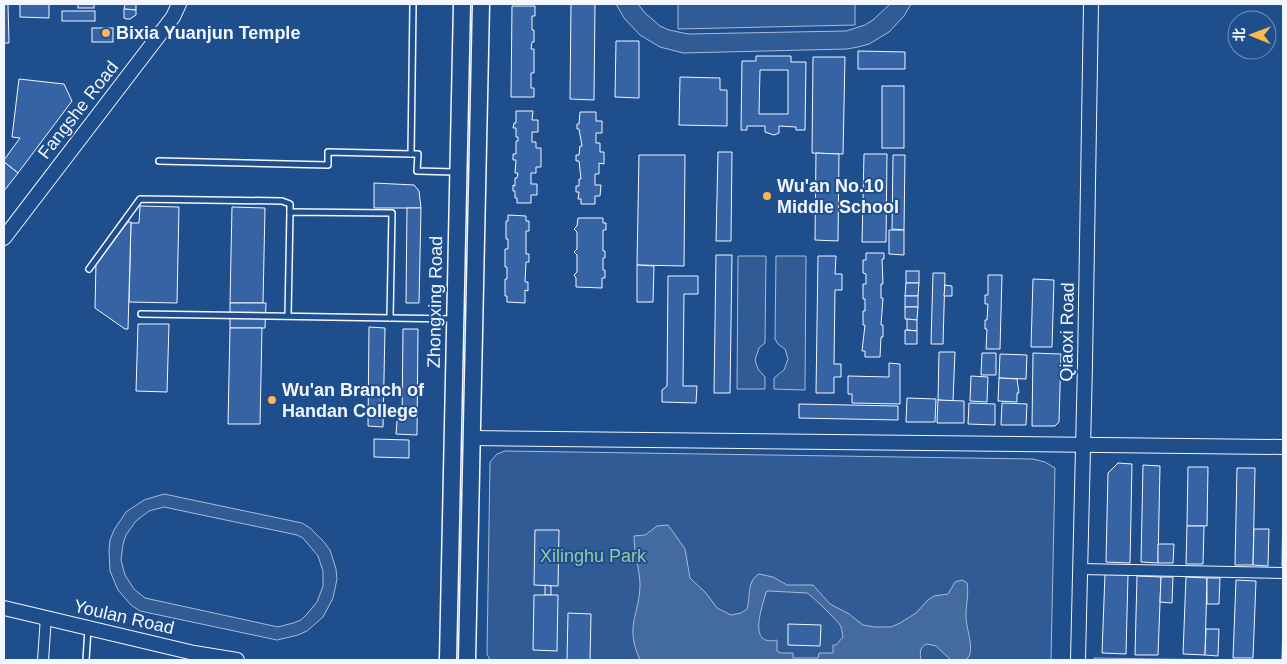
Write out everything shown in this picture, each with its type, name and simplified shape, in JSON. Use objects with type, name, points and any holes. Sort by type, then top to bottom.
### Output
[{"type":"main road","name":"Zhongxing Road","points":[[448,660],[462,4]]},
{"type":"main road","points":[[467,660],[481,4]]},
{"type":"street","name":"Fangshe Road","points":[[4,238],[173,17],[179,4]]},
{"type":"street","name":"Qiaoxi Road","points":[[1078,660],[1084,445],[1091,4]]},
{"type":"street","points":[[472,438],[1283,447]]},
{"type":"street","points":[[1080,569],[1283,573]]},
{"type":"street","name":"Youlan Road","points":[[4,608],[194,653],[237,660]]},
{"type":"street","points":[[43,660],[46,617]]},
{"type":"lane","points":[[411,154],[413,4]]},
{"type":"lane","points":[[159,160],[328,165],[328,152],[418,154],[417,171],[458,172]]},
{"type":"lane","points":[[89,269],[140,200],[282,201],[290,204],[288,316]]},
{"type":"lane","points":[[290,212],[392,213],[390,318]]},
{"type":"lane","points":[[141,314],[455,319]]},
{"type":"lane","points":[[86,660],[88,628]]},
{"type":"shaded area","points":[[616,4],[638,4],[660,26],[688,34],[846,31],[865,25],[890,4],[911,4],[904,16],[889,32],[869,44],[858,47],[847,49],[683,53],[660,47],[640,35],[624,18]]},
{"type":"shaded area","points":[[678,4],[855,4],[855,25],[678,29]]},
{"type":"shaded area","points":[[738,256],[766,256],[765,343],[759,348],[755,360],[758,369],[765,377],[765,389],[737,389]]},
{"type":"shaded area","points":[[776,256],[806,256],[805,390],[774,389],[774,378],[784,370],[788,359],[785,349],[775,339]]},
{"type":"shaded area","name":"Xilinghu Park","points":[[505,451],[1033,459],[1045,462],[1055,468],[1051,660],[490,660],[487,654],[490,462],[497,454]]},
{"type":"shaded area","points":[[164,494],[302,523],[310,528],[330,550],[336,569],[337,579],[333,598],[323,617],[307,631],[277,640],[140,611],[131,605],[118,590],[110,571],[109,550],[114,530],[126,512],[144,500]],"holes":[[[164,507],[297,535],[303,538],[318,556],[323,571],[323,586],[317,602],[301,620],[278,627],[145,598],[134,589],[125,575],[121,560],[126,535],[136,521],[149,511]]]},
{"type":"shaded area","points":[[668,525],[685,549],[690,578],[706,593],[717,608],[731,615],[741,613],[747,609],[752,581],[759,574],[773,577],[787,585],[813,585],[830,604],[849,614],[863,625],[875,627],[891,627],[900,623],[916,613],[934,596],[948,594],[955,582],[962,580],[967,583],[968,587],[966,620],[970,644],[969,655],[965,660],[951,660],[936,646],[927,644],[921,649],[921,660],[640,660],[633,637],[640,583],[634,536],[645,535],[657,526]],"holes":[[[766,592],[807,593],[838,623],[843,637],[836,645],[833,645],[833,653],[819,653],[818,658],[793,658],[793,653],[777,651],[777,640],[768,641],[762,638],[759,632],[760,616]]]},
{"type":"shaded area","points":[[1094,658],[1226,660],[1094,660]]},
{"type":"building","points":[[4,4],[8,4],[9,43],[4,43]]},
{"type":"building","points":[[20,4],[49,4],[49,18],[20,17]]},
{"type":"building","points":[[78,4],[94,4],[94,8],[78,8]]},
{"type":"building","points":[[125,4],[136,4],[136,10],[124,9]]},
{"type":"building","points":[[571,4],[595,4],[594,100],[570,99]]},
{"type":"building","points":[[512,6],[535,6],[535,16],[532,16],[534,42],[532,42],[531,49],[534,49],[534,73],[531,73],[531,88],[534,88],[534,97],[511,97]]},
{"type":"building","points":[[124,9],[136,10],[136,15],[130,19],[124,18]]},
{"type":"building","points":[[62,11],[95,11],[95,21],[62,21]]},
{"type":"building","points":[[92,28],[113,28],[113,42],[92,42]]},
{"type":"building","points":[[616,41],[639,41],[639,98],[615,97]]},
{"type":"building","points":[[858,51],[905,52],[905,69],[858,69]]},
{"type":"building","points":[[756,56],[791,56],[791,62],[806,62],[805,130],[796,130],[796,127],[779,126],[779,133],[774,135],[765,132],[765,126],[747,126],[747,130],[741,130],[742,61],[756,61]],"holes":[[[760,70],[788,70],[788,114],[759,114]]]},
{"type":"building","points":[[813,57],[845,57],[843,154],[812,153]]},
{"type":"building","points":[[680,77],[720,78],[720,90],[727,90],[727,126],[679,125]]},
{"type":"building","points":[[19,79],[64,84],[72,101],[18,173],[4,160],[20,138],[12,137]]},
{"type":"building","points":[[882,86],[904,86],[904,148],[882,148]]},
{"type":"building","points":[[516,111],[533,111],[532,120],[538,120],[538,132],[532,132],[532,142],[536,142],[536,148],[541,148],[541,167],[536,167],[536,173],[531,173],[531,184],[537,184],[537,195],[531,195],[531,203],[517,203],[515,191],[513,191],[513,185],[515,186],[515,178],[517,178],[518,173],[515,173],[516,160],[513,160],[513,154],[516,154],[516,141],[518,141],[516,128],[513,128],[514,123],[516,123]]},
{"type":"building","points":[[580,112],[596,112],[596,121],[602,121],[602,133],[596,133],[596,143],[600,143],[600,152],[604,152],[604,164],[599,163],[599,174],[595,174],[595,185],[601,185],[600,196],[595,196],[595,204],[581,204],[581,199],[578,199],[579,192],[576,192],[576,186],[579,186],[579,179],[581,179],[579,161],[576,161],[576,155],[579,155],[580,146],[582,146],[579,129],[577,129]]},
{"type":"building","points":[[718,152],[732,152],[731,241],[716,241]]},
{"type":"building","points":[[816,153],[839,154],[838,241],[815,240]]},
{"type":"building","points":[[864,154],[887,154],[886,242],[862,242]]},
{"type":"building","points":[[639,155],[685,155],[684,266],[637,265]]},
{"type":"building","points":[[893,155],[905,155],[904,230],[892,229]]},
{"type":"building","points":[[4,162],[18,173],[4,191]]},
{"type":"building","points":[[374,183],[414,185],[419,191],[421,208],[374,208]]},
{"type":"building","points":[[140,206],[179,207],[177,303],[129,302],[131,223],[139,223]]},
{"type":"building","points":[[232,207],[265,208],[263,303],[230,303]]},
{"type":"building","points":[[407,208],[421,208],[419,303],[406,303]]},
{"type":"building","points":[[508,215],[526,216],[526,221],[529,221],[529,231],[526,231],[526,254],[529,254],[529,262],[526,262],[525,282],[528,282],[528,291],[525,290],[525,303],[507,302],[507,296],[505,296],[507,267],[505,267],[505,249],[508,249],[506,221],[508,221]]},
{"type":"building","points":[[578,218],[603,218],[603,223],[606,223],[606,230],[603,230],[605,258],[603,258],[603,270],[605,270],[605,278],[602,278],[602,288],[576,287],[574,275],[577,272],[577,255],[574,252],[577,249],[577,232],[574,229],[577,226]]},
{"type":"building","points":[[128,222],[131,222],[128,329],[125,329],[95,308],[96,263]]},
{"type":"building","points":[[889,230],[904,230],[904,255],[889,254]]},
{"type":"building","points":[[866,253],[884,253],[884,259],[882,259],[883,284],[881,284],[881,298],[883,298],[881,325],[883,325],[883,337],[881,337],[880,357],[865,357],[865,351],[862,351],[865,325],[863,325],[865,299],[863,299],[863,284],[866,284],[866,274],[863,273],[863,260],[866,260]]},
{"type":"building","points":[[716,255],[732,255],[730,393],[714,393]]},
{"type":"building","points":[[818,256],[836,256],[835,274],[842,274],[842,290],[835,290],[834,364],[841,364],[841,377],[834,377],[834,393],[816,393]]},
{"type":"building","points":[[637,265],[654,266],[653,302],[637,302]]},
{"type":"building","points":[[906,271],[919,271],[919,283],[906,283]]},
{"type":"building","points":[[933,273],[945,273],[943,344],[931,344]]},
{"type":"building","points":[[988,275],[1002,275],[1000,349],[986,349],[987,329],[985,329],[985,320],[987,320],[988,304],[985,304],[985,295],[988,295]]},
{"type":"building","points":[[668,276],[698,276],[698,294],[684,294],[683,386],[697,386],[696,403],[662,402],[662,390],[667,386]]},
{"type":"building","points":[[1033,279],[1054,280],[1052,347],[1031,347]]},
{"type":"building","points":[[906,283],[919,283],[918,296],[905,296]]},
{"type":"building","points":[[945,285],[952,286],[952,296],[944,296]]},
{"type":"building","points":[[905,296],[918,296],[918,307],[905,307]]},
{"type":"building","points":[[230,303],[266,303],[265,328],[230,328]]},
{"type":"building","points":[[905,307],[918,307],[917,320],[905,319]]},
{"type":"building","points":[[907,319],[917,320],[917,331],[907,330]]},
{"type":"building","points":[[138,324],[169,324],[167,392],[136,391]]},
{"type":"building","points":[[369,327],[385,328],[383,427],[368,426]]},
{"type":"building","points":[[230,328],[262,328],[260,424],[228,424]]},
{"type":"building","points":[[403,329],[418,329],[417,435],[396,434],[397,421],[402,421]]},
{"type":"building","points":[[905,330],[917,331],[917,344],[905,344]]},
{"type":"building","points":[[939,352],[955,352],[953,401],[938,400]]},
{"type":"building","points":[[982,353],[996,353],[996,375],[981,375]]},
{"type":"building","points":[[1033,353],[1061,354],[1059,422],[1055,426],[1032,426]]},
{"type":"building","points":[[1000,354],[1027,355],[1026,379],[999,378]]},
{"type":"building","points":[[889,363],[900,364],[900,404],[852,403],[852,394],[848,394],[848,376],[889,377]]},
{"type":"building","points":[[971,376],[988,377],[987,402],[970,401]]},
{"type":"building","points":[[999,378],[1017,379],[1019,393],[1017,393],[1017,402],[998,401]]},
{"type":"building","points":[[907,398],[936,399],[935,422],[906,422]]},
{"type":"building","points":[[938,400],[964,401],[964,423],[937,423]]},
{"type":"building","points":[[969,403],[995,404],[995,425],[968,424]]},
{"type":"building","points":[[1002,403],[1027,404],[1026,425],[1001,425]]},
{"type":"building","points":[[799,404],[898,406],[898,420],[799,418]]},
{"type":"building","points":[[374,439],[409,440],[409,458],[374,457]]},
{"type":"building","points":[[1118,463],[1132,464],[1130,563],[1106,562],[1108,473]]},
{"type":"building","points":[[1143,465],[1160,466],[1158,563],[1141,562]]},
{"type":"building","points":[[1188,467],[1208,467],[1207,526],[1187,526]]},
{"type":"building","points":[[1237,468],[1255,468],[1253,565],[1235,565]]},
{"type":"building","points":[[1283,502],[1283,566],[1282,566]]},
{"type":"building","points":[[1187,526],[1204,526],[1203,564],[1186,564]]},
{"type":"building","points":[[1254,529],[1269,529],[1268,566],[1253,565]]},
{"type":"building","points":[[535,530],[559,530],[558,586],[534,585]]},
{"type":"building","points":[[1158,544],[1174,544],[1173,563],[1158,563]]},
{"type":"building","points":[[1105,574],[1128,575],[1126,654],[1102,653]]},
{"type":"building","points":[[1137,576],[1161,577],[1158,655],[1135,655]]},
{"type":"building","points":[[1161,577],[1173,577],[1172,603],[1160,602]]},
{"type":"building","points":[[1186,577],[1207,578],[1205,655],[1183,654]]},
{"type":"building","points":[[1207,578],[1220,578],[1219,604],[1207,604]]},
{"type":"building","points":[[1236,580],[1256,581],[1253,658],[1233,658]]},
{"type":"building","points":[[545,585],[551,586],[551,595],[545,595]]},
{"type":"building","points":[[534,595],[558,595],[557,651],[533,650]]},
{"type":"building","points":[[568,613],[591,614],[590,660],[567,660]]},
{"type":"building","points":[[1283,622],[1283,659],[1282,659]]},
{"type":"building","points":[[788,624],[821,625],[820,646],[788,645]]},
{"type":"building","points":[[1206,629],[1219,629],[1218,656],[1205,655]]},
{"type":"place","name":"Bixia Yuanjun Temple","points":[[106,33]]},
{"type":"place","name":"Wu'an No.10 Middle School","points":[[767,196]]},
{"type":"place","name":"Wu'an Branch of Handan College","points":[[272,400]]}]
